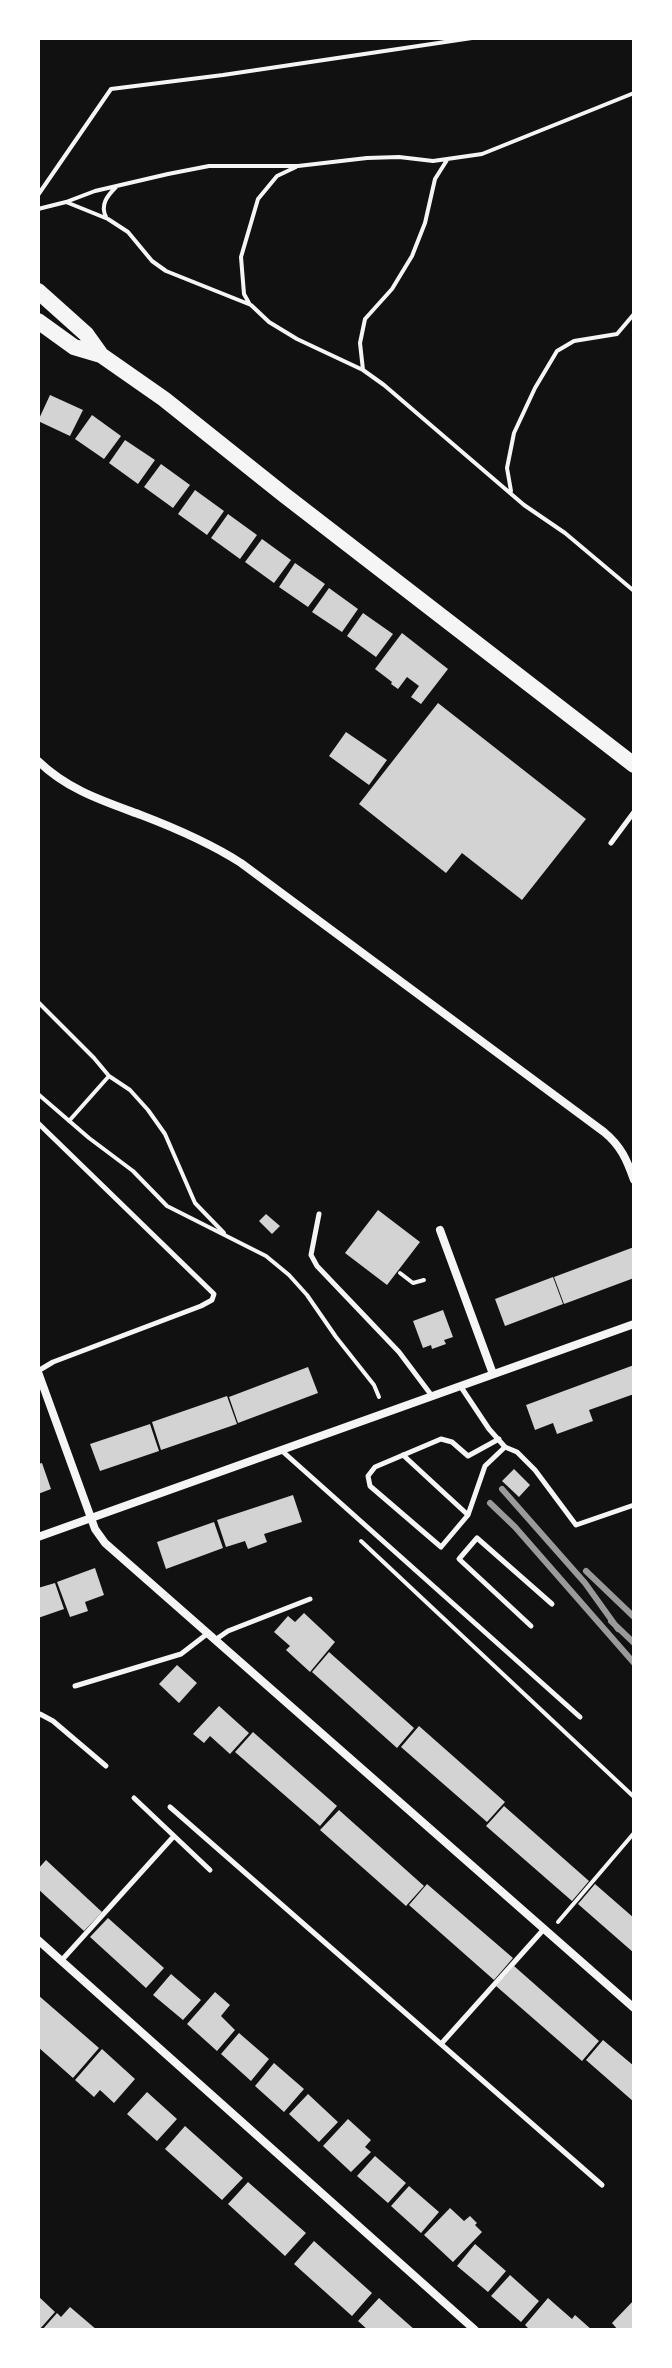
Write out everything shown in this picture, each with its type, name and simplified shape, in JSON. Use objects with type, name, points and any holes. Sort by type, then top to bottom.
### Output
[{"type":"highway","points":[[38,291],[86,334],[101,355]]},
{"type":"highway","points":[[38,321],[74,347],[101,355],[164,399],[634,765]]},
{"type":"street","points":[[38,761],[68,785],[87,795],[162,824],[241,863],[615,1140],[631,1164],[634,1180]]},
{"type":"street","points":[[440,1230],[493,1374]]},
{"type":"street","points":[[38,1537],[634,1324]]},
{"type":"street","points":[[38,1372],[95,1529],[105,1543],[634,2008]]},
{"type":"street","points":[[38,1940],[475,2330]]},
{"type":"lane","points":[[611,843],[634,812]]},
{"type":"lane","points":[[38,1123],[214,1294],[212,1300],[201,1306],[53,1362],[38,1372]]},
{"type":"lane","points":[[319,1214],[311,1255],[317,1266],[399,1352],[432,1396]]},
{"type":"lane","points":[[461,1386],[505,1447],[517,1452],[535,1470],[576,1525],[634,1505]]},
{"type":"lane","points":[[499,1439],[468,1456],[452,1442],[441,1439],[375,1467],[368,1476],[370,1486],[441,1547],[468,1515],[485,1466],[505,1447]]},
{"type":"lane","points":[[280,1449],[580,1717]]},
{"type":"lane","points":[[403,1455],[468,1515]]},
{"type":"lane","points":[[531,1626],[459,1559],[477,1538],[552,1604]]},
{"type":"lane","points":[[75,1686],[181,1654],[211,1638],[310,1599]]},
{"type":"lane","points":[[38,1716],[40,1714],[53,1721],[106,1766]]},
{"type":"lane","points":[[134,1798],[210,1870]]},
{"type":"lane","points":[[170,1807],[602,2185]]},
{"type":"lane","points":[[61,1961],[174,1836]]},
{"type":"lane","points":[[441,2045],[544,1929]]},
{"type":"path","points":[[38,195],[111,89],[472,38]]},
{"type":"path","points":[[38,209],[95,191],[209,166],[298,166],[399,157],[433,161],[482,154],[634,93]]},
{"type":"path","points":[[363,370],[360,343],[365,319],[392,289],[412,256],[425,223],[435,179],[447,159]]},
{"type":"path","points":[[298,166],[277,176],[258,199],[241,257],[244,294],[251,305],[269,322],[297,339],[363,370],[384,385],[511,494],[565,533],[634,591]]},
{"type":"path","points":[[108,219],[104,215],[103,204],[118,186]]},
{"type":"path","points":[[66,202],[108,219],[128,232],[152,261],[166,271],[251,305]]},
{"type":"path","points":[[511,494],[507,468],[514,433],[557,351],[574,341],[617,334],[634,314]]},
{"type":"path","points":[[38,1002],[109,1076],[130,1090],[148,1110],[165,1134],[195,1203],[230,1238]]},
{"type":"path","points":[[69,1121],[109,1076]]},
{"type":"path","points":[[38,1094],[133,1171],[167,1206],[266,1256],[289,1275],[374,1385],[379,1397]]},
{"type":"path","points":[[400,1273],[413,1283],[424,1280]]},
{"type":"path","points":[[360,1541],[634,1797]]},
{"type":"path","points":[[544,1929],[558,1922],[634,1833]]},
{"type":"building","points":[[50,395],[83,410],[70,436],[38,421]]},
{"type":"building","points":[[92,415],[121,436],[104,459],[75,439]]},
{"type":"building","points":[[125,440],[155,460],[138,484],[109,463]]},
{"type":"building","points":[[161,464],[190,485],[173,508],[144,487]]},
{"type":"building","points":[[195,490],[224,511],[207,535],[178,514]]},
{"type":"building","points":[[228,514],[257,535],[240,559],[211,538]]},
{"type":"building","points":[[262,539],[291,560],[274,583],[245,562]]},
{"type":"building","points":[[295,563],[325,584],[308,607],[279,587]]},
{"type":"building","points":[[329,588],[358,609],[342,632],[312,612]]},
{"type":"building","points":[[363,613],[393,634],[376,657],[347,636]]},
{"type":"building","points":[[402,633],[448,669],[421,704],[411,697],[419,686],[407,677],[398,689],[375,669]]},
{"type":"building","points":[[438,703],[586,819],[522,900],[462,853],[446,873],[359,804]]},
{"type":"building","points":[[346,732],[387,760],[369,785],[329,756]]},
{"type":"building","points":[[378,1210],[420,1242],[387,1285],[345,1253]]},
{"type":"building","points":[[266,1214],[280,1226],[272,1234],[259,1221]]},
{"type":"building","points":[[634,1247],[634,1278],[564,1304],[554,1277]]},
{"type":"building","points":[[553,1277],[563,1304],[505,1326],[495,1299]]},
{"type":"building","points":[[443,1310],[453,1337],[444,1340],[446,1344],[432,1349],[431,1345],[423,1348],[413,1321]]},
{"type":"building","points":[[634,1365],[634,1394],[589,1410],[593,1421],[557,1434],[553,1423],[535,1430],[526,1405]]},
{"type":"building","points":[[308,1367],[318,1393],[238,1423],[229,1397]]},
{"type":"building","points":[[227,1396],[237,1424],[161,1450],[152,1422]]},
{"type":"building","points":[[150,1424],[159,1451],[100,1471],[90,1444]]},
{"type":"building","points":[[42,1463],[51,1489],[38,1494],[38,1464]]},
{"type":"building","points":[[514,1469],[530,1485],[519,1497],[502,1481]]},
{"type":"building","points":[[293,1495],[302,1522],[264,1534],[267,1542],[248,1549],[245,1541],[226,1547],[217,1520]]},
{"type":"building","points":[[214,1522],[223,1548],[166,1569],[157,1542]]},
{"type":"building","points":[[95,1568],[104,1595],[85,1602],[88,1611],[70,1617],[57,1582]]},
{"type":"building","points":[[55,1583],[64,1609],[38,1618],[38,1588]]},
{"type":"building","points":[[304,1613],[335,1642],[310,1672],[286,1650],[290,1646],[274,1632],[288,1616],[295,1622]]},
{"type":"building","points":[[329,1652],[414,1728],[397,1748],[312,1672]]},
{"type":"building","points":[[177,1665],[197,1683],[179,1703],[159,1684]]},
{"type":"building","points":[[219,1706],[249,1733],[230,1754],[210,1736],[204,1743],[193,1734]]},
{"type":"building","points":[[419,1726],[505,1802],[487,1822],[401,1747]]},
{"type":"building","points":[[253,1732],[337,1806],[320,1826],[235,1752]]},
{"type":"building","points":[[504,1806],[589,1881],[572,1901],[486,1826]]},
{"type":"building","points":[[339,1810],[424,1886],[406,1906],[320,1830]]},
{"type":"building","points":[[46,1860],[102,1912],[84,1931],[38,1889],[38,1869]]},
{"type":"building","points":[[427,1884],[513,1958],[494,1980],[409,1905]]},
{"type":"building","points":[[595,1884],[634,1918],[634,1953],[578,1904]]},
{"type":"building","points":[[108,1918],[164,1968],[146,1988],[90,1937]]},
{"type":"building","points":[[514,1966],[599,2041],[582,2061],[496,1986]]},
{"type":"building","points":[[171,1974],[201,2000],[183,2020],[153,1995]]},
{"type":"building","points":[[215,1992],[230,2005],[221,2016],[235,2030],[217,2051],[187,2024]]},
{"type":"building","points":[[38,1995],[99,2048],[73,2078],[38,2047]]},
{"type":"building","points":[[239,2033],[269,2059],[251,2081],[221,2054]]},
{"type":"building","points":[[603,2040],[634,2066],[634,2102],[586,2060]]},
{"type":"building","points":[[102,2049],[135,2079],[114,2103],[100,2090],[94,2097],[75,2080]]},
{"type":"building","points":[[274,2063],[304,2089],[284,2112],[255,2086]]},
{"type":"building","points":[[147,2092],[177,2119],[157,2141],[127,2114]]},
{"type":"building","points":[[308,2094],[338,2122],[319,2142],[289,2114]]},
{"type":"building","points":[[348,2119],[371,2140],[365,2147],[371,2152],[351,2172],[323,2146]]},
{"type":"building","points":[[185,2126],[243,2178],[222,2200],[165,2149]]},
{"type":"building","points":[[375,2156],[406,2183],[388,2203],[357,2176]]},
{"type":"building","points":[[248,2182],[306,2233],[285,2256],[228,2204]]},
{"type":"building","points":[[409,2186],[439,2212],[421,2233],[391,2206]]},
{"type":"building","points":[[450,2208],[464,2221],[470,2216],[482,2232],[453,2262],[424,2235]]},
{"type":"building","points":[[314,2241],[372,2293],[352,2316],[294,2264]]},
{"type":"building","points":[[475,2244],[506,2271],[488,2292],[457,2266]]},
{"type":"building","points":[[510,2275],[539,2301],[521,2322],[491,2296]]},
{"type":"building","points":[[38,2296],[55,2312],[39,2330],[38,2330]]},
{"type":"building","points":[[379,2298],[415,2330],[368,2330],[358,2321]]},
{"type":"building","points":[[548,2298],[572,2319],[575,2315],[592,2330],[530,2330],[525,2325]]},
{"type":"building","points":[[634,2300],[634,2330],[618,2330],[612,2323]]},
{"type":"building","points":[[70,2307],[97,2330],[42,2330],[57,2313],[61,2317]]},
{"type":"railway","points":[[502,1489],[585,1583],[618,1629]]},
{"type":"railway","points":[[490,1503],[515,1527],[634,1663]]},
{"type":"railway","points":[[586,1571],[634,1617]]},
{"type":"railway","points":[[611,1621],[634,1643]]}]
